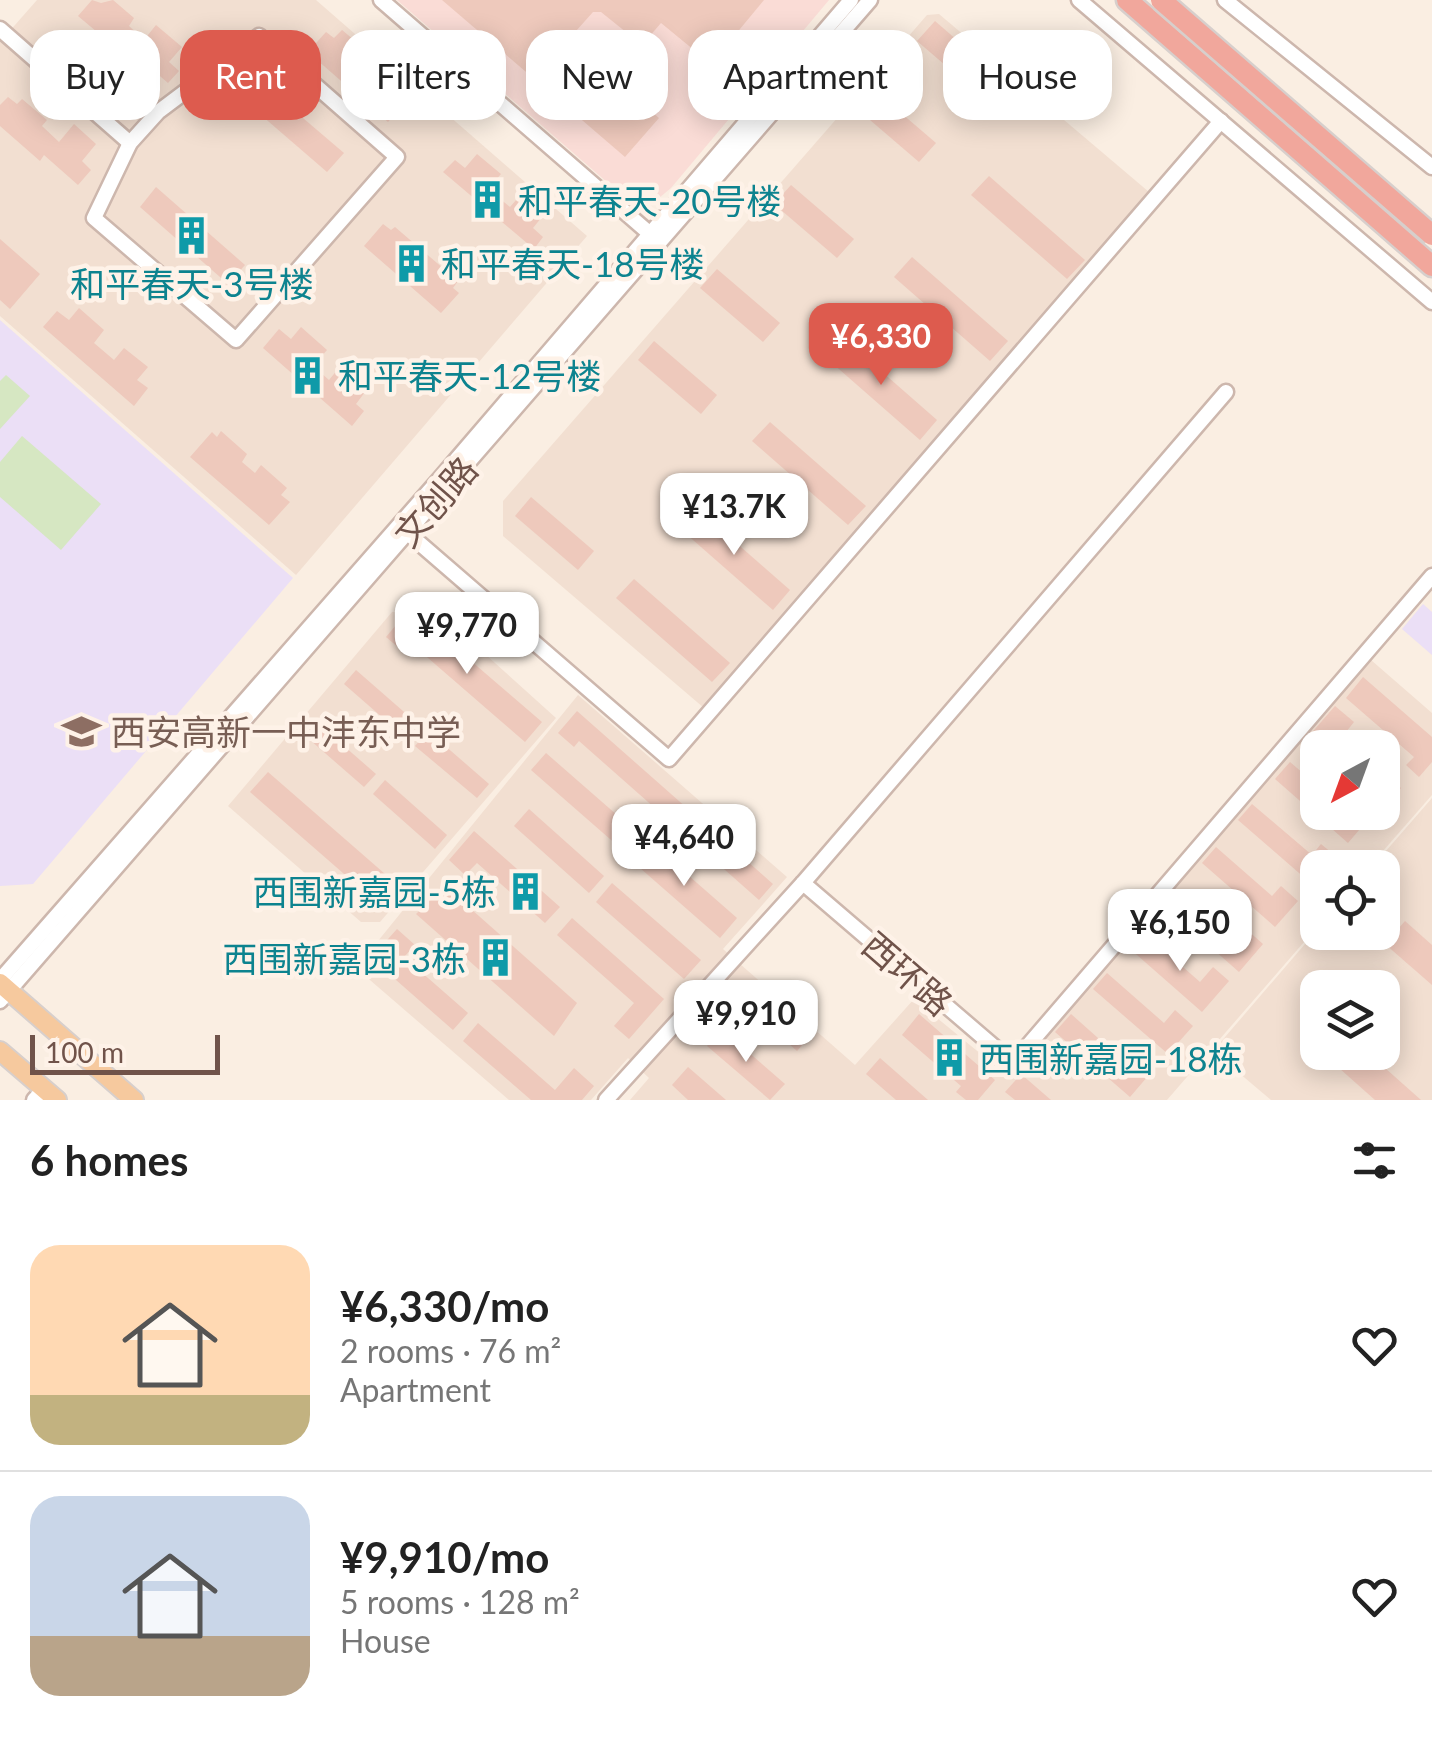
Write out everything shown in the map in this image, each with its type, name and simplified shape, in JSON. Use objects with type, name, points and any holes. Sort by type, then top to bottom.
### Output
[{"type":"highway","points":[[1127,0],[1432,266]]},
{"type":"highway","points":[[1161,0],[1432,235]]},
{"type":"main road","points":[[2,989],[134,1100]]},
{"type":"main road","points":[[0,1051],[45,1096]]},
{"type":"street","points":[[381,0],[655,238]]},
{"type":"street","name":"文创路","points":[[655,238],[851,0]]},
{"type":"street","name":"文创路","points":[[2,989],[655,238],[870,0]]},
{"type":"street","points":[[1078,0],[1432,302]]},
{"type":"street","points":[[1225,0],[1432,166]]},
{"type":"street","points":[[0,29],[130,143]]},
{"type":"street","points":[[259,36],[397,157],[236,340],[94,218],[130,143],[158,112],[259,36]]},
{"type":"street","points":[[403,529],[669,759],[1221,121]]},
{"type":"street","points":[[606,1100],[804,882],[1226,392]]},
{"type":"street","name":"西环路","points":[[804,882],[1013,1062],[1432,576]]},
{"type":"shaded area","points":[[37,0],[316,0],[350,30],[341,30],[341,120],[454,120],[587,236],[296,575],[0,316],[0,42]]},
{"type":"shaded area","points":[[397,0],[829,0],[804,30],[688,30],[688,120],[728,120],[671,188],[659,198],[634,201],[623,196],[535,120],[668,120],[668,30],[526,30],[526,112],[506,95],[506,30],[432,30]]},
{"type":"shaded area","points":[[939,14],[958,30],[943,30],[943,120],[1064,120],[1149,192],[704,708],[503,536],[503,501],[835,120],[923,120],[923,30],[914,30],[927,15]]},
{"type":"shaded area","name":"西安高新一中沣东中学","points":[[0,320],[293,578],[33,884],[0,886]]},
{"type":"shaded area","points":[[1423,604],[1432,612],[1432,655],[1402,629]]},
{"type":"shaded area","points":[[435,609],[556,718],[380,922],[361,922],[228,806],[392,612]]},
{"type":"shaded area","points":[[1371,660],[1432,713],[1432,795],[1384,850],[1300,850],[1300,947],[1167,1100],[630,1100],[649,1078],[628,1058],[591,1100],[509,1100],[356,968],[578,695],[787,877],[723,949],[855,1065],[914,999],[1010,1078],[1300,742],[1300,830],[1400,830],[1400,730],[1311,730]]},
{"type":"shaded area","points":[[1432,798],[1432,1100],[1271,1100],[1213,1051],[1300,950],[1400,950],[1400,850],[1387,850]]},
{"type":"green space","points":[[6,375],[30,396],[0,429],[0,381]]},
{"type":"green space","points":[[22,436],[101,504],[61,550],[0,497],[0,462]]},
{"type":"building","points":[[92,0],[113,0],[134,18],[129,26],[133,30],[95,30],[78,16]]},
{"type":"building","points":[[442,0],[764,0],[739,30],[688,30],[688,45],[661,23],[655,30],[623,30],[601,12],[593,12],[577,30],[526,30],[526,72],[506,55],[506,30],[477,30]]},
{"type":"building","points":[[935,21],[945,30],[943,63],[923,46],[923,34]]},
{"type":"building","points":[[156,25],[180,45],[169,62],[179,71],[168,83],[160,76],[160,30],[152,30]]},
{"type":"building","points":[[341,31],[341,81],[321,63],[321,38],[326,32],[334,38]]},
{"type":"building","points":[[8,97],[17,104],[22,99],[30,106],[30,120],[47,120],[42,126],[59,142],[74,124],[96,144],[82,161],[91,170],[78,185],[44,155],[40,161],[0,126],[0,105]]},
{"type":"building","points":[[267,120],[305,120],[344,153],[327,172]]},
{"type":"building","points":[[582,120],[657,120],[625,157]]},
{"type":"building","points":[[870,120],[909,120],[936,143],[919,162]]},
{"type":"building","name":"和平春天-20号楼","points":[[477,154],[501,174],[488,189],[510,207],[523,192],[546,212],[533,228],[543,237],[534,249],[443,172],[455,160],[465,168]]},
{"type":"building","points":[[989,176],[1085,260],[1067,279],[971,195]]},
{"type":"building","points":[[791,185],[854,239],[837,258],[774,204]]},
{"type":"building","name":"和平春天-3号楼","points":[[156,187],[245,265],[228,284],[140,207]]},
{"type":"building","name":"和平春天-18号楼","points":[[383,224],[391,230],[395,227],[458,281],[453,288],[459,293],[441,313],[364,246]]},
{"type":"building","points":[[0,239],[40,274],[10,309],[0,300]]},
{"type":"building","points":[[912,257],[1008,341],[990,361],[894,277]]},
{"type":"building","points":[[717,269],[780,323],[763,342],[700,288]]},
{"type":"building","points":[[79,308],[104,330],[94,343],[114,360],[124,348],[148,367],[137,380],[148,388],[134,406],[43,327],[57,311],[69,320]]},
{"type":"building","name":"和平春天-12号楼","points":[[301,327],[327,350],[313,366],[329,380],[338,369],[365,392],[356,404],[364,411],[352,426],[263,348],[279,329],[291,339]]},
{"type":"building","points":[[841,336],[937,420],[920,440],[824,356]]},
{"type":"building","points":[[654,341],[717,395],[701,414],[638,360]]},
{"type":"building","points":[[770,422],[866,506],[848,525],[752,441]]},
{"type":"building","points":[[221,431],[247,454],[242,462],[255,473],[261,465],[287,488],[281,495],[290,502],[269,525],[190,457],[212,432],[217,437]]},
{"type":"building","points":[[531,497],[594,551],[578,570],[515,516]]},
{"type":"building","points":[[694,506],[790,590],[773,610],[677,526]]},
{"type":"building","points":[[634,579],[730,663],[712,682],[616,598]]},
{"type":"building","points":[[401,619],[418,635],[428,624],[542,722],[525,742],[413,645],[406,654],[386,637]]},
{"type":"building","points":[[356,670],[419,725],[407,739],[344,684]]},
{"type":"building","points":[[1363,677],[1432,737],[1432,762],[1419,777],[1406,765],[1414,757],[1400,745],[1400,730],[1383,730],[1346,698]]},
{"type":"building","points":[[1335,706],[1354,722],[1348,730],[1314,730]]},
{"type":"building","points":[[577,711],[773,884],[759,900],[579,741],[574,747],[558,733]]},
{"type":"building","points":[[313,719],[376,774],[364,787],[302,733]]},
{"type":"building","points":[[428,731],[489,784],[477,798],[415,746]]},
{"type":"building","points":[[546,753],[641,836],[626,853],[531,770]]},
{"type":"building","points":[[1290,762],[1300,771],[1300,801],[1275,779]]},
{"type":"building","points":[[268,772],[400,887],[382,907],[250,792]]},
{"type":"building","points":[[385,780],[447,835],[435,849],[373,794]]},
{"type":"building","points":[[1252,804],[1306,850],[1300,850],[1300,874],[1238,820]]},
{"type":"building","points":[[529,809],[604,876],[589,893],[514,826]]},
{"type":"building","points":[[1333,830],[1359,830],[1348,843]]},
{"type":"building","name":"西围新嘉园-5栋","points":[[474,831],[560,907],[545,923],[477,863],[465,875],[449,860]]},
{"type":"building","points":[[649,841],[737,918],[720,938],[632,861]]},
{"type":"building","points":[[1216,847],[1272,896],[1281,886],[1298,901],[1275,927],[1202,863]]},
{"type":"building","points":[[612,883],[701,960],[684,979],[596,902]]},
{"type":"building","name":"西围新嘉园-3栋","points":[[445,886],[577,1003],[554,1036],[416,914]]},
{"type":"building","points":[[1179,889],[1237,940],[1246,929],[1263,944],[1239,972],[1164,906]]},
{"type":"building","points":[[572,918],[664,999],[629,1039],[614,1026],[634,1003],[557,935]]},
{"type":"building","points":[[1405,921],[1432,945],[1432,985],[1392,950],[1400,950],[1400,927]]},
{"type":"building","points":[[397,929],[415,945],[404,957],[468,1013],[453,1030],[371,958]]},
{"type":"building","points":[[1143,932],[1200,982],[1213,967],[1229,981],[1202,1012],[1129,948]]},
{"type":"building","points":[[1107,973],[1164,1023],[1175,1010],[1193,1026],[1168,1054],[1093,989]]},
{"type":"building","points":[[762,986],[814,1032],[797,1051],[745,1005]]},
{"type":"building","name":"西围新嘉园-18栋","points":[[919,1014],[995,1080],[978,1100],[966,1100],[956,1092],[961,1086],[902,1035]]},
{"type":"building","points":[[1071,1014],[1125,1062],[1134,1051],[1154,1069],[1130,1097],[1055,1032]]},
{"type":"building","points":[[478,1023],[555,1090],[574,1068],[594,1086],[582,1100],[531,1100],[463,1041]]},
{"type":"building","points":[[722,1029],[785,1084],[770,1100],[707,1046]]},
{"type":"building","points":[[880,1058],[928,1100],[896,1100],[866,1074]]},
{"type":"building","points":[[688,1067],[726,1100],[688,1100],[672,1085]]},
{"type":"building","points":[[1341,1070],[1387,1070],[1421,1100],[1375,1100]]},
{"type":"building","points":[[1021,1074],[1051,1100],[1015,1100],[1005,1092]]},
{"type":"place","name":"和平春天-20号楼","points":[[488,200]]},
{"type":"place","name":"和平春天-3号楼","points":[[192,236]]},
{"type":"place","name":"和平春天-18号楼","points":[[411,263]]},
{"type":"place","name":"和平春天-12号楼","points":[[308,375]]},
{"type":"place","name":"西安高新一中沣东中学","points":[[81,731]]},
{"type":"place","name":"西围新嘉园-5栋","points":[[526,891]]},
{"type":"place","name":"西围新嘉园-3栋","points":[[496,958]]},
{"type":"place","name":"西围新嘉园-18栋","points":[[949,1058]]}]
